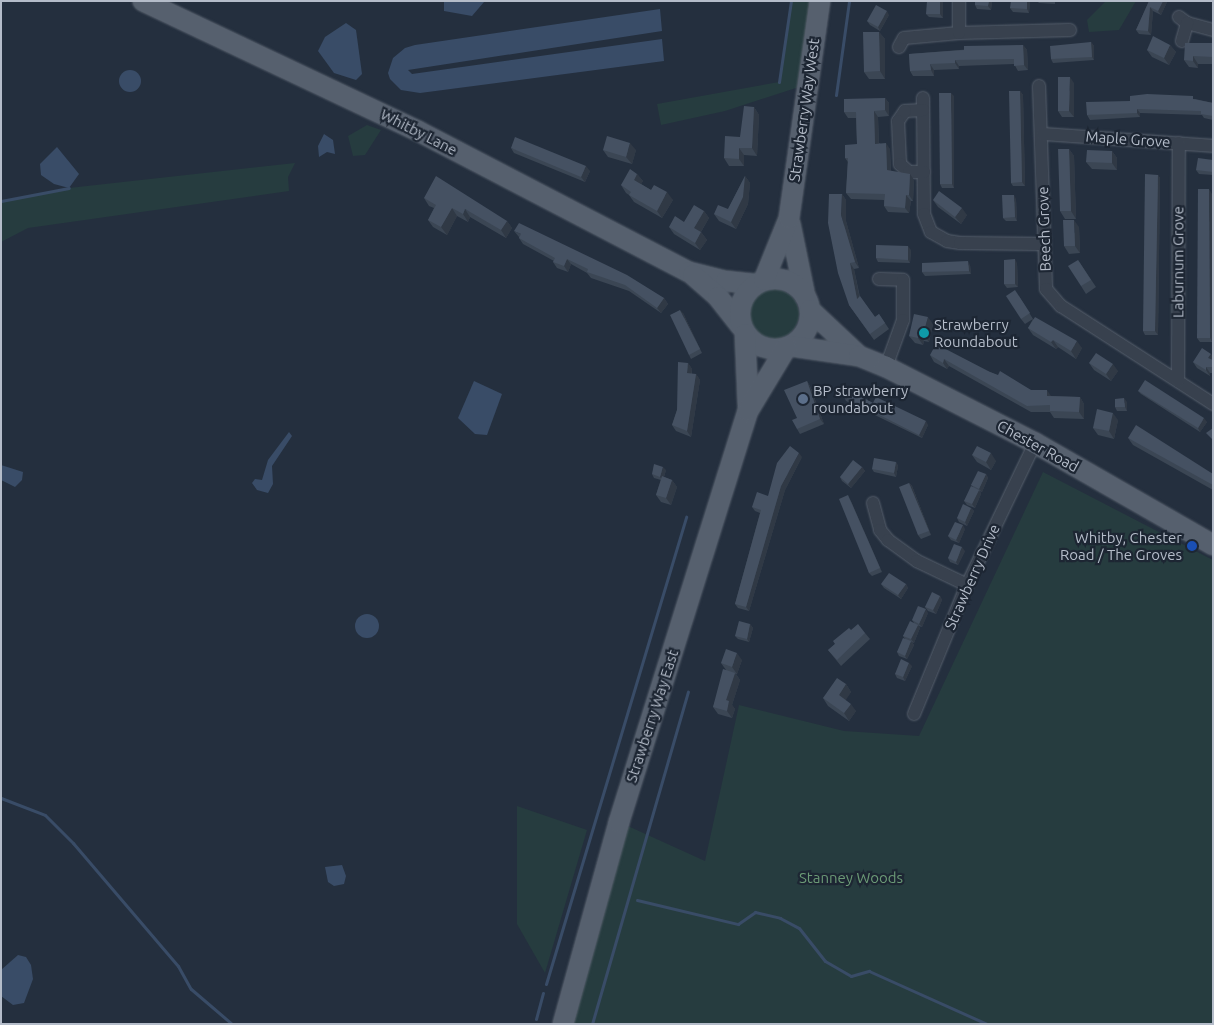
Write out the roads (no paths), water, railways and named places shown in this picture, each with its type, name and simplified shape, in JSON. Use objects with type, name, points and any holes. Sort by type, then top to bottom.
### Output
[{"type":"main road","name":"Whitby Lane","points":[[143,1],[418,131],[689,272],[718,297],[743,330]]},
{"type":"main road","name":"Strawberry Way West","points":[[760,282],[789,218],[820,1]]},
{"type":"main road","name":"Strawberry Way West","points":[[789,218],[808,303]]},
{"type":"main road","name":"Whitby Lane","points":[[689,272],[726,281],[760,282]]},
{"type":"main road","points":[[788,281],[808,303],[806,331],[788,347],[763,348],[743,330],[741,302],[760,282],[788,281]]},
{"type":"main road","name":"Chester Road","points":[[808,303],[858,356]]},
{"type":"main road","name":"Strawberry Way East","points":[[743,330],[748,411]]},
{"type":"main road","name":"Chester Road","points":[[788,347],[858,356],[886,367],[1035,443],[1213,544]]},
{"type":"main road","name":"Strawberry Way East","points":[[569,1023],[619,822],[748,411],[788,347]]},
{"type":"street","points":[[958,32],[959,1]]},
{"type":"street","points":[[1182,41],[1183,20],[1213,30]]},
{"type":"street","points":[[901,38],[958,32],[1070,30]]},
{"type":"street","name":"Beech Grove","points":[[1039,86],[1042,134],[1042,244],[1046,289],[1052,298],[1213,404]]},
{"type":"street","points":[[924,172],[909,172],[900,164],[898,121],[905,111],[923,104],[926,224],[938,238],[960,243],[1042,244]]},
{"type":"street","name":"Maple Grove","points":[[1042,134],[1213,146]]},
{"type":"street","name":"Laburnum Grove","points":[[1178,381],[1179,143]]},
{"type":"street","points":[[879,279],[903,280],[902,320],[886,367]]},
{"type":"street","name":"Strawberry Drive","points":[[914,714],[967,584],[1035,443]]},
{"type":"street","points":[[873,503],[880,530],[888,540],[917,561],[967,584]]},
{"type":"water","points":[[444,1],[484,2],[472,16],[444,11]]},
{"type":"water","points":[[660,9],[662,31],[408,70],[412,74],[662,39],[664,61],[420,93],[401,90],[390,79],[388,73],[393,58],[405,48],[415,45]]},
{"type":"water","points":[[346,23],[356,30],[362,74],[356,80],[334,73],[318,51],[325,37]]},
{"type":"water","points":[[130,70],[138,73],[141,81],[138,89],[130,92],[122,89],[119,81],[122,73]]},
{"type":"water","points":[[324,134],[333,140],[335,154],[327,152],[319,157],[318,146]]},
{"type":"water","points":[[57,147],[79,174],[69,188],[54,184],[41,175],[40,164]]},
{"type":"water","points":[[474,381],[502,394],[487,435],[475,434],[458,418]]},
{"type":"water","points":[[289,432],[292,436],[272,466],[273,484],[268,493],[257,490],[252,483],[255,479],[262,480],[268,460]]},
{"type":"water","points":[[1,465],[23,472],[22,480],[15,487],[1,480]]},
{"type":"water","points":[[367,614],[376,617],[379,626],[376,635],[367,638],[358,635],[355,626],[358,617]]},
{"type":"water","points":[[342,865],[346,876],[344,884],[334,886],[328,882],[325,867]]},
{"type":"water","points":[[18,955],[26,957],[31,965],[33,979],[24,1003],[13,1005],[1,996],[1,970]]},
{"type":"waterway","points":[[779,82],[791,1]]},
{"type":"waterway","points":[[836,95],[849,1]]},
{"type":"waterway","points":[[1,201],[69,188]]},
{"type":"waterway","points":[[546,984],[686,517]]},
{"type":"waterway","points":[[592,1024],[688,692]]},
{"type":"waterway","points":[[1,798],[45,815],[73,843],[178,966],[191,989],[232,1024]]},
{"type":"waterway","points":[[637,900],[738,924],[755,912],[780,918],[799,928],[825,961],[851,976],[869,971],[987,1024]]},
{"type":"waterway","points":[[536,1019],[543,993]]},
{"type":"place","name":"Strawberry Roundabout","points":[[924,333]]},
{"type":"place","name":"BP strawberry roundabout","points":[[803,399]]},
{"type":"place","name":"Whitby, Chester Road / The Groves","points":[[1192,546]]},
{"type":"park label","name":"Stanney Woods","points":[[851,878]]}]
